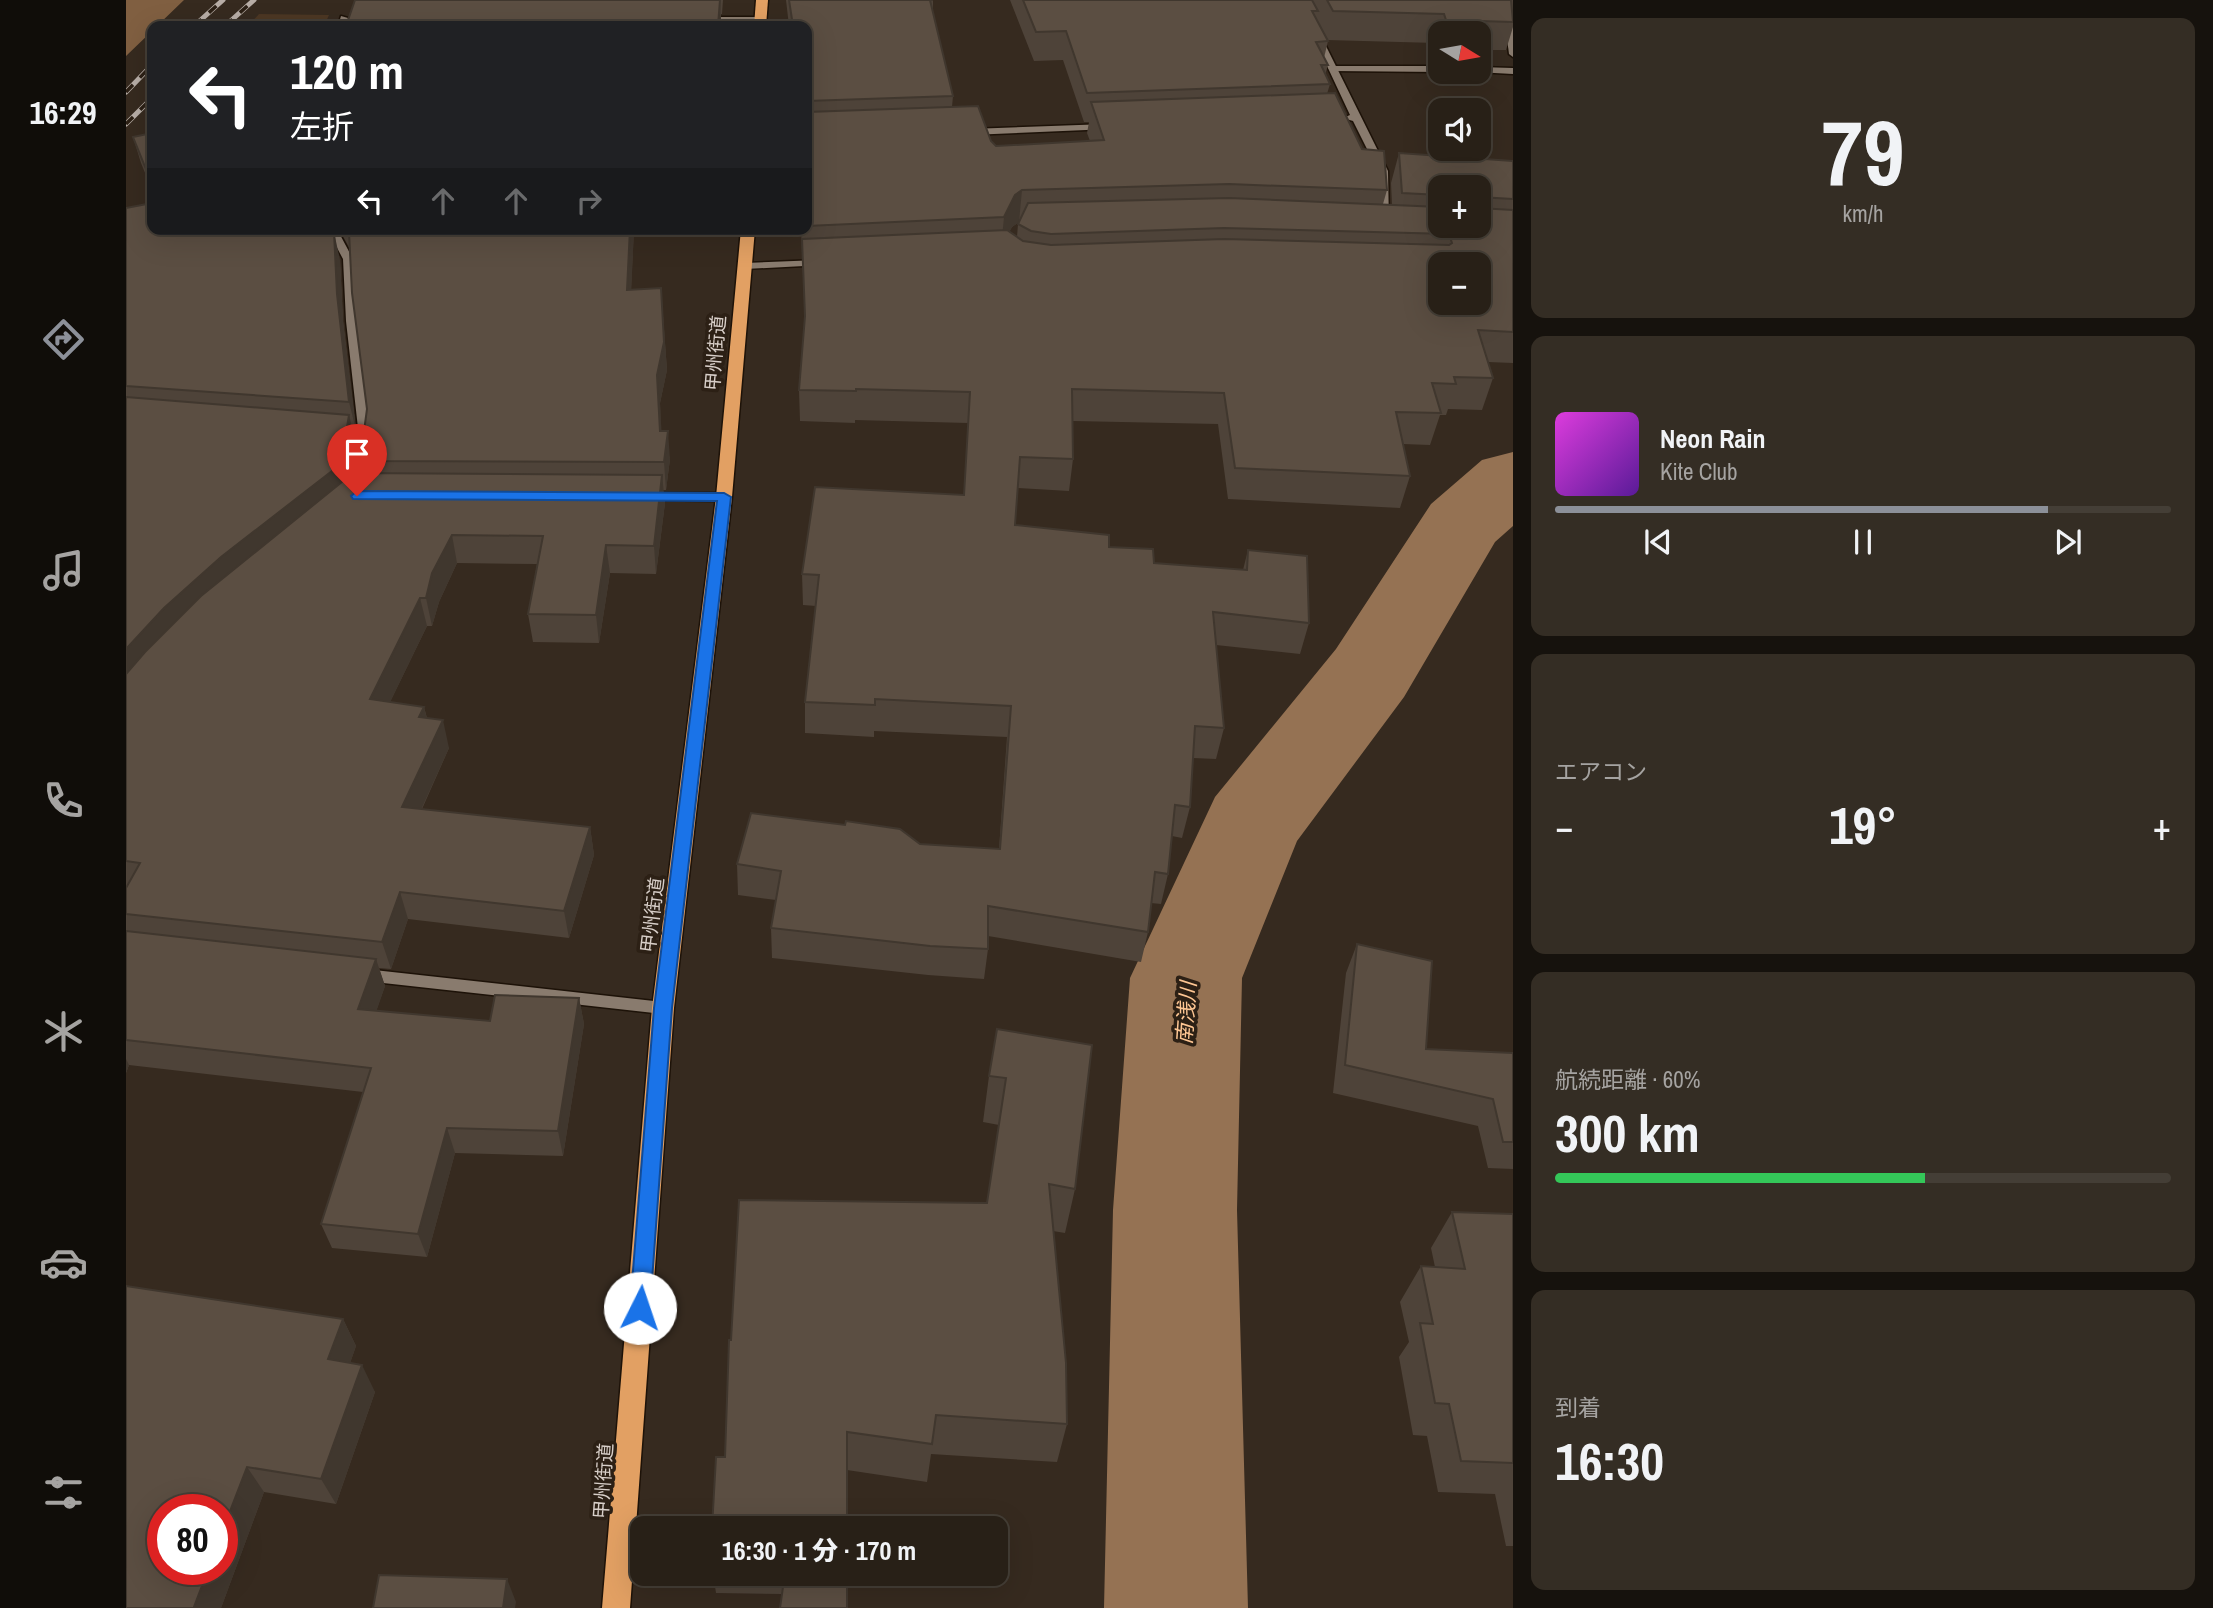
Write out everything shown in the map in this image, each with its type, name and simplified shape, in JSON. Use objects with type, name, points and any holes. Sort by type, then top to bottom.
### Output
[{"type":"highway","points":[[761,21],[762,0]]},
{"type":"highway","name":"甲州街道","points":[[616,1608],[663,1008],[724,497],[748,235]]},
{"type":"street","points":[[1506,0],[1511,19],[1513,54]]},
{"type":"street","points":[[347,21],[358,18]]},
{"type":"street","points":[[691,20],[714,21]]},
{"type":"street","points":[[1311,23],[1383,171],[1386,228]]},
{"type":"street","points":[[1332,68],[1428,69]]},
{"type":"street","points":[[1491,70],[1513,71]]},
{"type":"street","points":[[1342,118],[1356,118]]},
{"type":"street","points":[[958,132],[1123,126]]},
{"type":"street","points":[[1383,171],[1396,172]]},
{"type":"street","points":[[1372,228],[1398,229]]},
{"type":"street","points":[[335,235],[348,259],[351,321],[365,438],[352,499],[371,496]]},
{"type":"street","points":[[745,266],[834,262]]},
{"type":"street","points":[[352,436],[365,438]]},
{"type":"street","points":[[630,497],[724,497]]},
{"type":"street","points":[[343,972],[663,1008]]},
{"type":"shaded area","points":[[126,0],[184,0],[162,21],[147,21],[147,36],[126,56]]},
{"type":"shaded area","points":[[259,14],[329,15],[326,21],[253,21]]},
{"type":"building","points":[[355,0],[720,0],[718,21],[348,21]]},
{"type":"building","points":[[789,0],[930,0],[953,96],[812,101],[812,21],[792,21]]},
{"type":"building","points":[[1023,0],[1312,0],[1318,11],[1312,11],[1328,41],[1316,42],[1328,65],[1321,65],[1330,84],[1087,93],[1066,31],[1036,32]]},
{"type":"building","points":[[1327,0],[1511,0],[1513,22],[1446,20],[1444,14],[1333,11]]},
{"type":"building","points":[[1335,93],[1362,149],[1384,151],[1387,190],[1229,184],[1022,190],[1015,195],[1004,217],[812,226],[812,112],[978,106],[991,141],[996,146],[1104,140],[1091,102]]},
{"type":"building","points":[[147,134],[147,172],[133,137]]},
{"type":"building","points":[[1399,153],[1428,155],[1428,161],[1513,161],[1513,199],[1491,198],[1491,175],[1428,175],[1428,194],[1402,193]]},
{"type":"building","points":[[1229,198],[1428,206],[1428,233],[1224,228],[1051,234],[1031,231],[1018,224],[1028,203]]},
{"type":"building","points":[[147,204],[147,235],[334,235],[337,294],[349,402],[126,386],[126,208]]},
{"type":"building","points":[[1491,209],[1513,210],[1513,332],[1478,330],[1493,378],[1454,377],[1456,384],[1432,383],[1441,413],[1396,412],[1410,476],[1235,468],[1224,393],[1072,389],[1073,459],[1020,457],[1015,525],[1109,535],[1109,547],[1153,549],[1154,563],[1247,570],[1248,550],[1307,556],[1309,623],[1213,612],[1224,728],[1195,726],[1190,807],[1175,805],[1168,874],[1155,872],[1148,932],[988,906],[988,949],[930,946],[771,928],[781,871],[737,864],[751,813],[845,825],[846,821],[900,829],[920,844],[1000,849],[1011,706],[875,699],[875,705],[805,702],[819,575],[802,574],[815,487],[964,495],[970,392],[799,390],[805,316],[802,239],[1007,230],[1023,241],[1051,245],[1224,239],[1452,243],[1450,238],[1491,238]]},
{"type":"building","points":[[349,235],[630,235],[627,290],[661,288],[664,342],[657,375],[660,431],[668,431],[664,462],[360,461],[367,409],[352,293]]},
{"type":"building","points":[[126,397],[349,415],[341,464],[221,557],[164,608],[126,649]]},
{"type":"building","points":[[353,473],[662,475],[654,546],[606,545],[596,615],[528,614],[543,536],[452,535],[432,573],[426,598],[420,598],[370,699],[424,707],[419,717],[443,720],[402,807],[590,827],[564,911],[400,892],[382,942],[126,914],[126,888],[140,863],[126,861],[126,674],[201,596]]},
{"type":"building","points":[[126,931],[376,959],[358,1009],[490,1021],[495,995],[579,998],[558,1131],[447,1128],[418,1234],[321,1224],[371,1068],[126,1040]]},
{"type":"building","points":[[1357,944],[1432,961],[1426,1049],[1513,1053],[1513,1142],[1503,1142],[1493,1099],[1345,1065]]},
{"type":"building","points":[[997,1029],[1092,1045],[1075,1189],[1049,1184],[1066,1363],[1067,1424],[936,1415],[932,1444],[847,1432],[847,1516],[713,1516],[716,1457],[725,1457],[729,1340],[739,1200],[987,1203],[1006,1078],[989,1076]]},
{"type":"building","points":[[1452,1212],[1513,1214],[1513,1463],[1461,1461],[1449,1404],[1435,1403],[1420,1323],[1433,1324],[1421,1266],[1465,1269]]},
{"type":"building","points":[[126,1286],[343,1319],[328,1359],[362,1365],[321,1479],[247,1467],[237,1494],[147,1494],[147,1585],[202,1585],[194,1607],[197,1608],[126,1608]]},
{"type":"building","points":[[379,1575],[507,1579],[503,1608],[373,1608]]},
{"type":"building","points":[[783,1586],[847,1586],[847,1608],[780,1608]]},
{"type":"waterway","name":"南浅川","points":[[1176,1608],[1175,1210],[1186,978],[1252,825],[1370,673],[1462,524],[1513,479]]},
{"type":"railway","points":[[200,21],[223,0]]},
{"type":"railway","points":[[231,21],[254,0]]},
{"type":"railway","points":[[126,92],[147,70]]},
{"type":"railway","points":[[126,124],[147,103]]},
{"type":"route","points":[[357,496],[724,497],[663,1008],[640,1308]]}]
